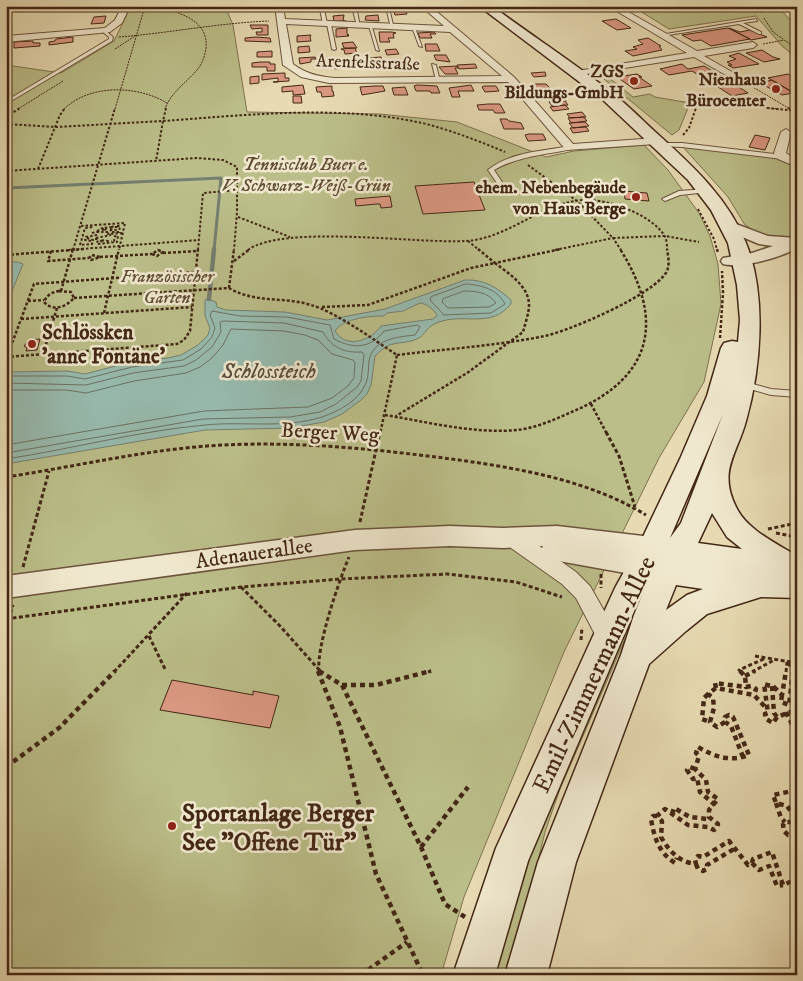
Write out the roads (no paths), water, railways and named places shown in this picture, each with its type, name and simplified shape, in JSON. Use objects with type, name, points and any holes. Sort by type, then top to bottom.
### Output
[{"type":"main road","name":"Emil-Zimmermann-Allee","points":[[484,6],[628,113],[663,144],[715,223],[728,262],[747,285],[750,320],[748,351],[693,459],[661,559],[649,615],[637,655],[557,862],[526,975]]},
{"type":"main road","name":"Emil-Zimmermann-Allee","points":[[696,192],[728,226],[736,243],[728,262]]},
{"type":"main road","name":"Emil-Zimmermann-Allee","points":[[474,975],[509,861],[625,597],[693,526],[734,421],[734,381]]},
{"type":"main road","points":[[715,472],[716,493],[719,504],[728,519],[737,530],[795,574]]},
{"type":"main road","name":"Adenauerallee","points":[[661,559],[795,574]]},
{"type":"main road","name":"Adenauerallee","points":[[661,559],[704,578],[762,585],[795,574]]},
{"type":"main road","points":[[637,655],[675,621],[698,604],[762,585]]},
{"type":"street","points":[[6,39],[109,34],[119,21],[126,6]]},
{"type":"street","name":"Arenfelsstraße","points":[[279,6],[283,21],[287,62],[294,71],[301,75],[336,81],[511,79]]},
{"type":"street","points":[[425,6],[511,79],[570,148],[663,144]]},
{"type":"street","points":[[612,6],[738,76]]},
{"type":"street","points":[[283,21],[370,27],[453,29]]},
{"type":"street","points":[[577,74],[753,45]]},
{"type":"street","points":[[786,132],[780,153],[782,157],[797,164]]},
{"type":"street","points":[[728,226],[766,241],[797,243]]},
{"type":"street","points":[[728,262],[797,243]]},
{"type":"street","name":"Adenauerallee","points":[[12,586],[355,540],[450,536],[510,540],[661,559]]},
{"type":"street","points":[[510,540],[569,578],[583,592],[608,637]]},
{"type":"lane","points":[[354,6],[359,26]]},
{"type":"lane","points":[[387,8],[393,28]]},
{"type":"lane","points":[[322,9],[334,49]]},
{"type":"lane","points":[[662,35],[756,20]]},
{"type":"lane","points":[[740,23],[760,33]]},
{"type":"lane","points":[[370,27],[378,50]]},
{"type":"lane","points":[[412,28],[421,46]]},
{"type":"lane","points":[[6,103],[111,40],[109,34]]},
{"type":"lane","points":[[434,65],[438,80]]},
{"type":"lane","points":[[703,147],[716,142]]},
{"type":"lane","points":[[663,144],[782,157]]},
{"type":"lane","points":[[501,184],[492,170],[507,160],[570,148]]},
{"type":"lane","points":[[664,199],[679,193],[696,192]]},
{"type":"lane","points":[[734,381],[771,392],[797,394]]},
{"type":"water","points":[[6,262],[23,264],[6,306]]},
{"type":"water","name":"Schlossteich","points":[[465,280],[478,281],[490,285],[511,300],[511,304],[495,316],[442,321],[429,327],[417,339],[391,345],[381,350],[375,356],[371,385],[367,394],[342,414],[324,422],[290,428],[205,430],[6,464],[6,372],[67,371],[85,374],[131,362],[181,355],[198,345],[208,335],[210,328],[205,316],[205,300],[207,299],[216,302],[217,307],[226,310],[285,312],[327,320],[385,309]],"holes":[[[420,303],[432,309],[437,316],[433,319],[381,326],[372,335],[359,341],[346,340],[335,331],[344,323],[364,317],[384,316],[387,313],[403,311]]]},
{"type":"waterway","points":[[6,188],[221,178],[214,250]]},
{"type":"waterway","points":[[209,299],[214,249]]},
{"type":"place","name":"ZGS Bildungs-GmbH","points":[[634,81]]},
{"type":"place","name":"Nienhaus Bürocenter","points":[[776,89]]},
{"type":"place","name":"ehem. Nebenbegäude von Haus Berge","points":[[636,197]]},
{"type":"place","name":"Schlössken 'anne Fontäne'","points":[[32,344]]},
{"type":"place","name":"Sportanlage Berger See \"Offene Tür\"","points":[[172,826]]},
{"type":"park label","name":"Tennisclub Buer e. V. Schwarz-Weiß-Grün","points":[[306,174]]},
{"type":"park label","name":"Französischer Garten","points":[[167,286]]}]
